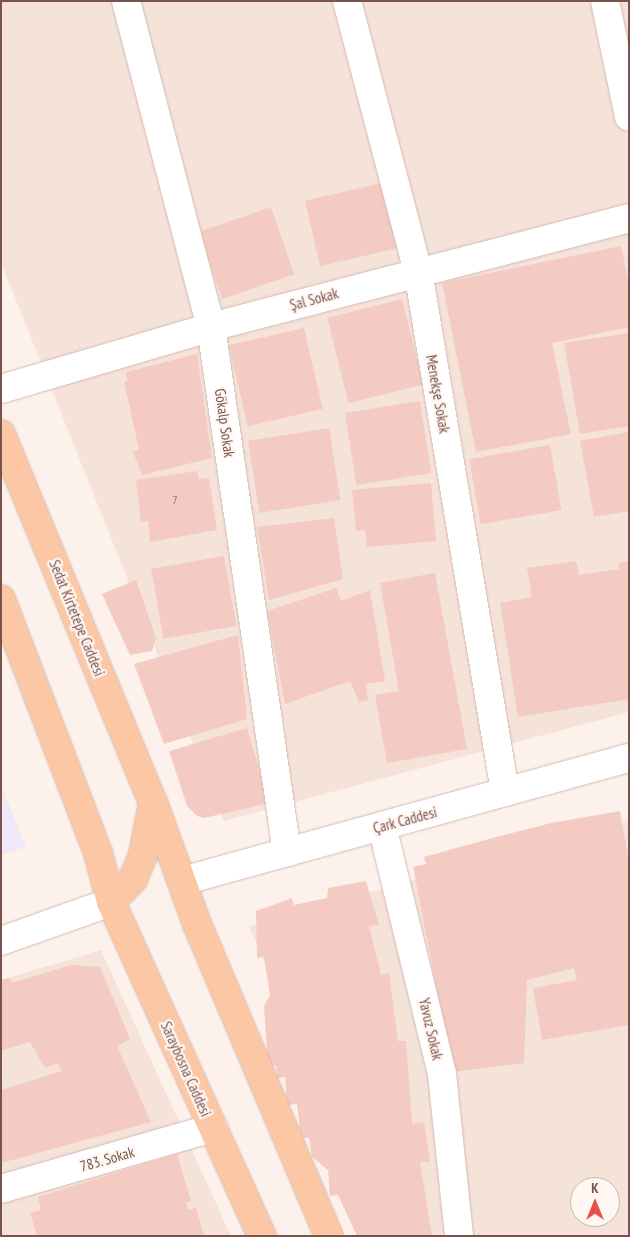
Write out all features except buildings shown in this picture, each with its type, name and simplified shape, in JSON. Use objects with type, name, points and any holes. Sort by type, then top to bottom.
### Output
[{"type":"main road","name":"Sedat Kirtetepe Caddesi","points":[[1,434],[152,802],[197,924],[329,1236]]},
{"type":"main road","points":[[1,599],[98,854],[111,902]]},
{"type":"main road","points":[[111,902],[133,879],[144,855],[152,802]]},
{"type":"main road","name":"Saraybosna Caddesi","points":[[111,902],[262,1236]]},
{"type":"street","name":"Gökalp Sokak","points":[[126,1],[210,327],[287,853]]},
{"type":"street","name":"Menekşe Sokak","points":[[347,1],[418,272],[505,792]]},
{"type":"street","points":[[604,1],[629,118]]},
{"type":"street","name":"Şal Sokak","points":[[1,389],[210,327],[629,218]]},
{"type":"street","name":"Çark Caddesi","points":[[182,881],[629,758]]},
{"type":"street","name":"Yavuz Sokak","points":[[382,826],[442,1074],[460,1236]]},
{"type":"street","points":[[1,941],[111,902]]},
{"type":"street","name":"783. Sokak","points":[[1,1189],[213,1128]]},
{"type":"shaded area","points":[[1,1],[629,1],[629,712],[224,821],[1,263]]},
{"type":"shaded area","points":[[1,785],[26,847],[1,855]]},
{"type":"shaded area","points":[[629,820],[629,1236],[380,1236],[249,926]]},
{"type":"shaded area","points":[[101,950],[231,1236],[1,1236],[1,980]]}]
